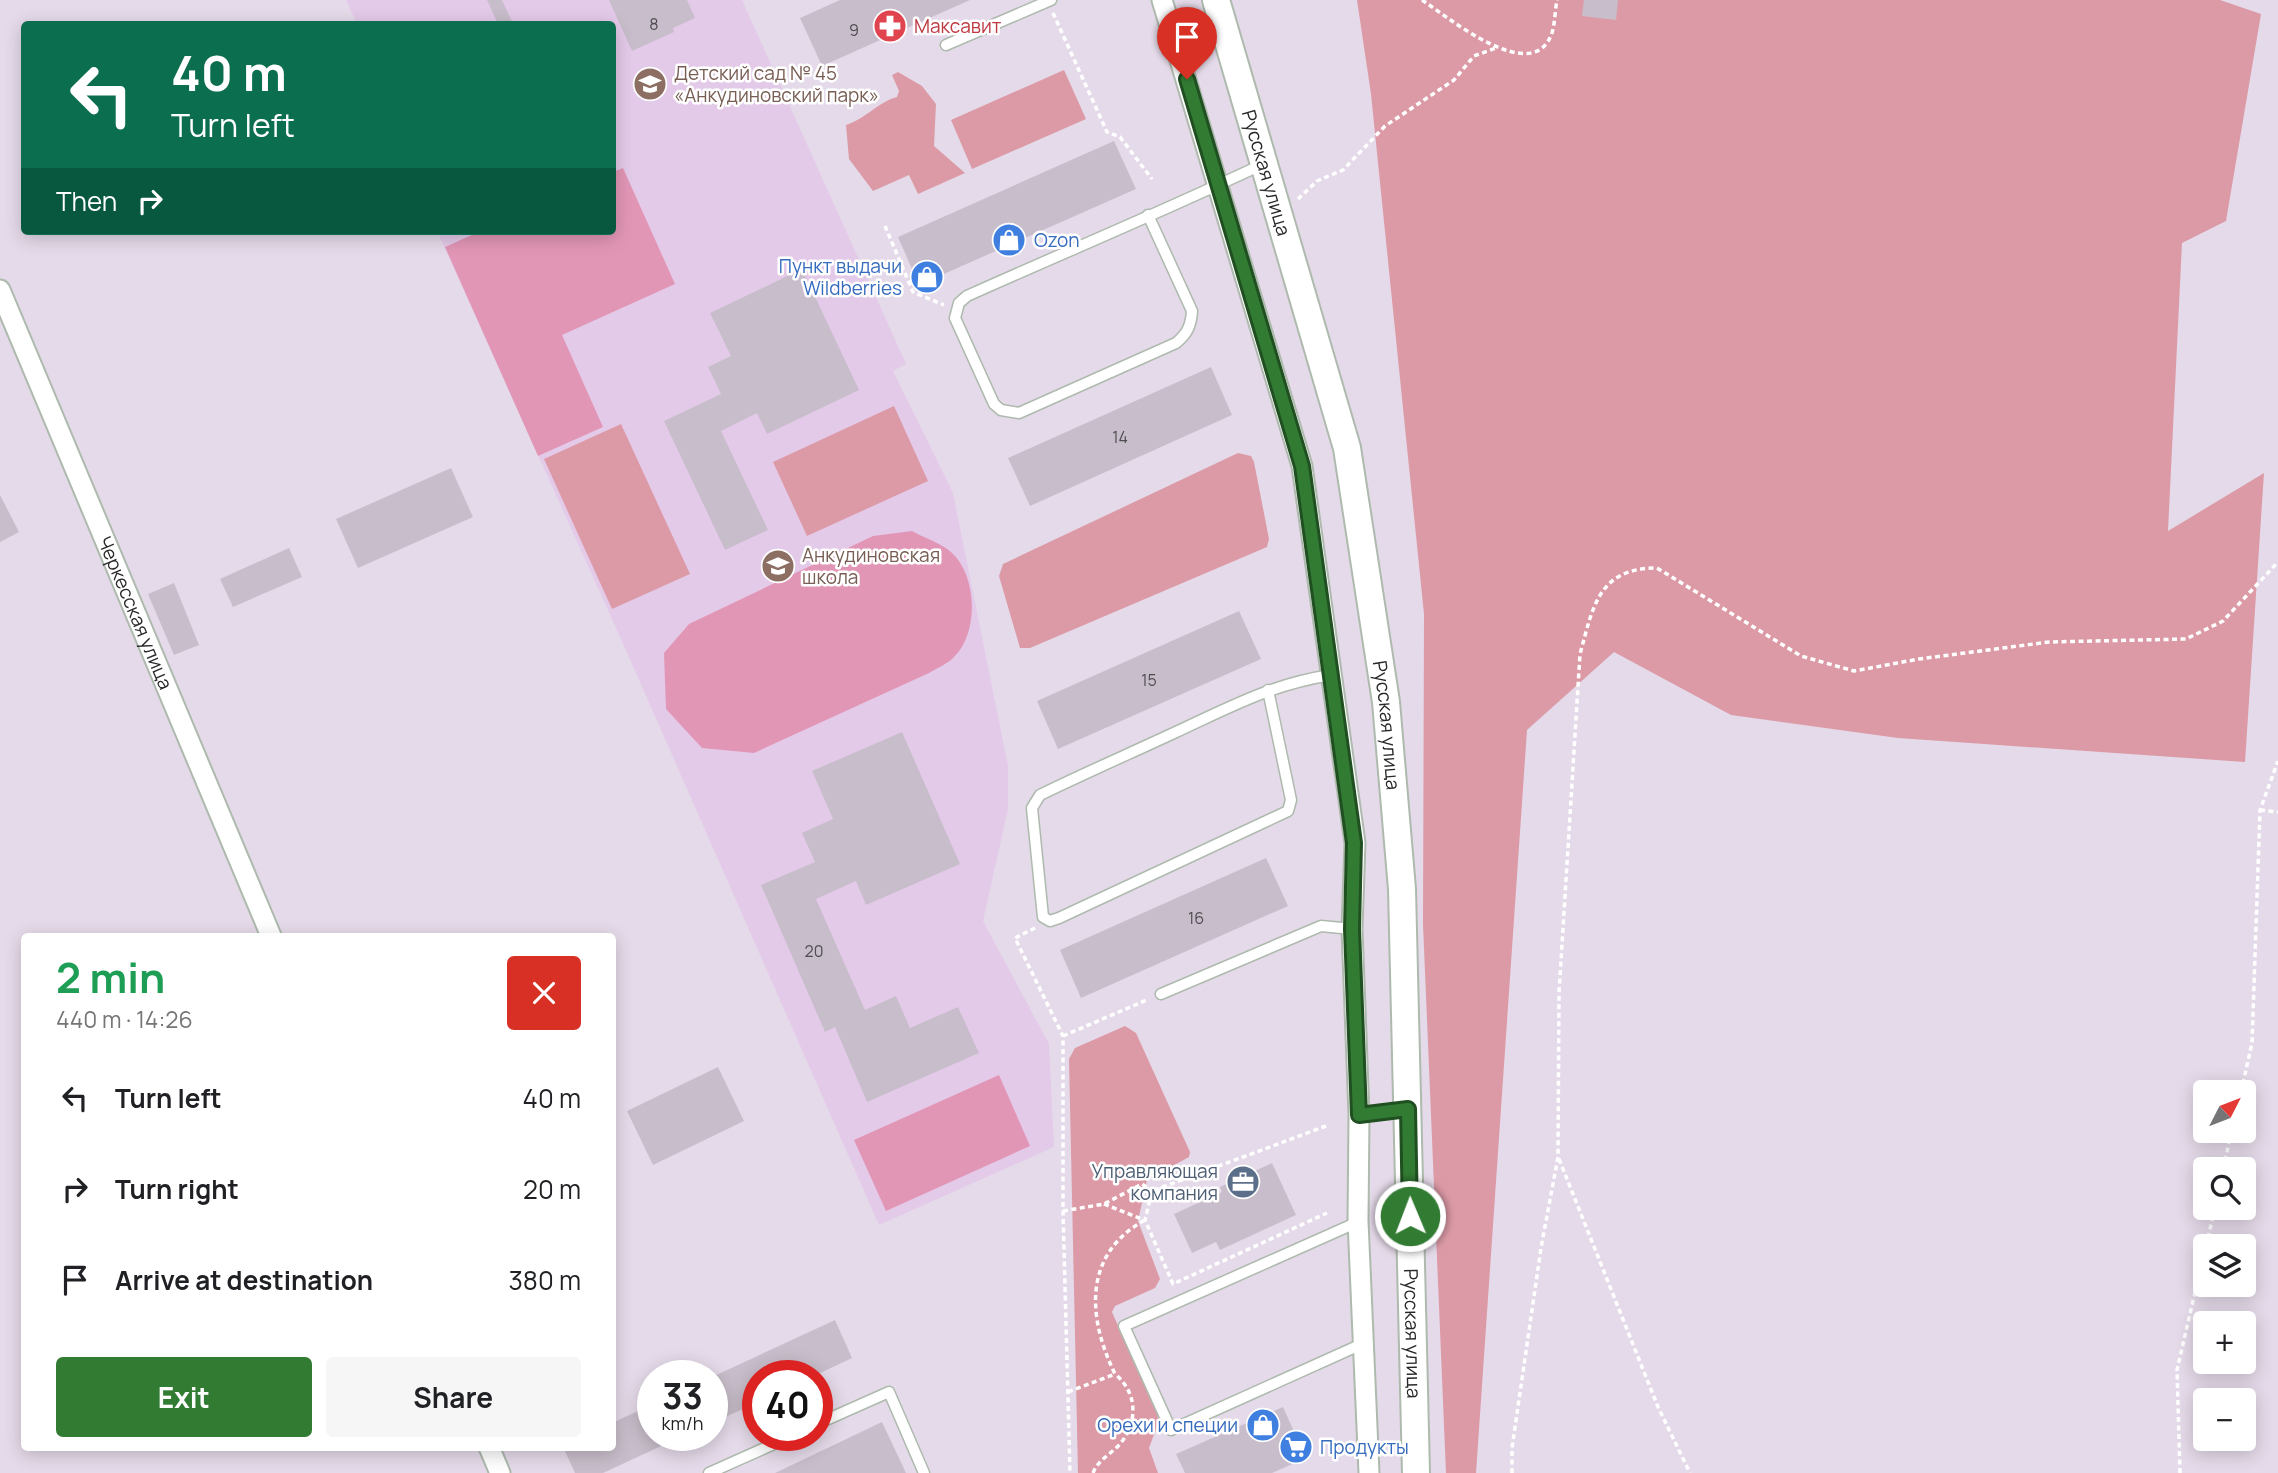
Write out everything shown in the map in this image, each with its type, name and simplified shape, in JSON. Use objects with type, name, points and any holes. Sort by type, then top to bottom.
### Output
[{"type":"street","points":[[1163,0],[1302,466],[1354,843],[1352,929],[1359,1115],[1362,1345],[1368,1473]]},
{"type":"street","name":"Русская улица","points":[[1216,0],[1347,448],[1386,702],[1402,889],[1416,1473]]},
{"type":"street","name":"Черкесская улица","points":[[0,290],[270,933]]},
{"type":"street","points":[[491,1451],[500,1473]]},
{"type":"lane","points":[[946,45],[1049,1]]},
{"type":"lane","points":[[1148,215],[1192,311],[1185,335],[1176,343],[1019,413],[1011,413],[994,404],[956,318],[956,310],[967,296],[1148,215],[1219,185],[1265,163]]},
{"type":"lane","points":[[1268,690],[1291,800],[1288,811],[1050,921],[1043,917],[1040,910],[1032,808],[1040,795],[1268,690],[1297,680],[1331,675]]},
{"type":"lane","points":[[1161,994],[1321,926],[1352,929]]},
{"type":"lane","points":[[1359,1115],[1408,1109]]},
{"type":"lane","points":[[1359,1221],[1124,1326],[1171,1430],[1362,1345]]},
{"type":"lane","points":[[833,1417],[889,1392],[924,1473]]},
{"type":"lane","points":[[709,1473],[758,1451]]},
{"type":"path","points":[[1422,0],[1496,48],[1524,55],[1539,50],[1551,35],[1557,0]]},
{"type":"path","points":[[1049,1],[1107,132],[1120,137],[1153,178]]},
{"type":"path","points":[[1281,215],[1317,181],[1343,170],[1357,152],[1385,126],[1454,80],[1474,56],[1496,48]]},
{"type":"path","points":[[885,226],[914,292],[956,310]]},
{"type":"path","points":[[1513,1473],[1512,1448],[1541,1248],[1558,1157],[1559,993],[1580,654],[1593,606],[1605,586],[1622,574],[1640,568],[1657,568],[1801,656],[1854,671],[1919,659],[2049,642],[2186,639],[2223,621],[2278,562]]},
{"type":"path","points":[[2244,1080],[2252,1043],[2260,810],[2278,761]]},
{"type":"path","points":[[2260,810],[2278,812]]},
{"type":"path","points":[[1050,921],[1015,938],[1063,1036],[1063,1211],[1070,1473]]},
{"type":"path","points":[[1063,1036],[1161,994]]},
{"type":"path","points":[[1152,1191],[1326,1126]]},
{"type":"path","points":[[1558,1157],[1658,1407],[1690,1473]]},
{"type":"path","points":[[1063,1211],[1104,1204],[1142,1184],[1152,1191]]},
{"type":"path","points":[[1152,1191],[1144,1220],[1173,1284],[1327,1213]]},
{"type":"path","points":[[1104,1204],[1144,1220]]},
{"type":"path","points":[[1093,1473],[1096,1466],[1119,1446],[1131,1428],[1133,1403],[1130,1391],[1115,1374],[1095,1312],[1097,1276],[1108,1250],[1125,1231],[1144,1220]]},
{"type":"path","points":[[2180,1473],[2177,1370],[2194,1297]]},
{"type":"path","points":[[1068,1392],[1115,1374]]},
{"type":"shaded area","name":"Анкудиновская школа","points":[[346,0],[742,0],[906,364],[893,371],[953,493],[1008,766],[1008,809],[983,921],[1049,1044],[1054,1147],[879,1225],[621,639],[439,235],[616,235],[616,21],[356,21]]},
{"type":"shaded area","points":[[1357,0],[2220,0],[2261,14],[2226,221],[2182,243],[2168,531],[2264,473],[2245,762],[1898,738],[1731,715],[1614,652],[1527,730],[1476,1473],[1446,1473],[1423,924],[1424,614],[1371,94]]},
{"type":"shaded area","points":[[1064,70],[1086,119],[972,169],[951,120]]},
{"type":"shaded area","points":[[898,72],[922,86],[936,104],[934,146],[965,173],[918,194],[909,175],[873,191],[849,159],[846,125],[897,97],[899,91],[892,75]]},
{"type":"shaded area","points":[[623,168],[675,284],[562,335],[603,427],[538,456],[445,247],[472,235],[616,235],[616,171]]},
{"type":"shaded area","points":[[894,406],[928,481],[807,536],[773,462]]},
{"type":"shaded area","points":[[621,424],[690,574],[612,609],[544,459]]},
{"type":"shaded area","points":[[1238,453],[1251,456],[1254,462],[1269,539],[1267,547],[1030,648],[1020,648],[999,576],[1003,564]]},
{"type":"shaded area","points":[[912,531],[951,552],[966,575],[972,605],[971,620],[961,648],[948,662],[754,753],[702,748],[666,709],[664,653],[689,624],[873,536]]},
{"type":"shaded area","points":[[1125,1026],[1136,1033],[1190,1152],[1189,1157],[1147,1180],[1138,1221],[1160,1279],[1155,1288],[1115,1306],[1112,1312],[1159,1421],[1149,1448],[1158,1473],[1078,1473],[1069,1059],[1075,1048]]},
{"type":"shaded area","points":[[999,1075],[1030,1146],[886,1211],[854,1140]]},
{"type":"building","points":[[487,0],[502,0],[512,21],[497,21]]},
{"type":"building","points":[[609,0],[687,0],[695,18],[673,28],[674,32],[632,51]]},
{"type":"building","points":[[840,0],[970,0],[822,66],[800,18]]},
{"type":"building","points":[[1584,0],[1618,0],[1616,20],[1582,16]]},
{"type":"building","points":[[1114,141],[1136,189],[919,285],[898,237]]},
{"type":"building","points":[[802,269],[859,390],[767,434],[757,413],[721,431],[768,530],[725,550],[664,421],[721,394],[708,367],[731,356],[710,313]]},
{"type":"building","points":[[1211,367],[1232,415],[1030,506],[1008,458]]},
{"type":"building","points":[[451,468],[473,517],[358,568],[336,519]]},
{"type":"building","points":[[0,495],[19,532],[0,542]]},
{"type":"building","points":[[289,548],[302,577],[233,607],[220,579]]},
{"type":"building","points":[[174,583],[199,645],[174,655],[148,594]]},
{"type":"building","points":[[1239,611],[1261,659],[1058,749],[1037,701]]},
{"type":"building","points":[[902,732],[960,864],[866,905],[856,881],[816,899],[865,1010],[896,996],[910,1028],[958,1007],[979,1053],[867,1102],[835,1027],[825,1032],[761,885],[815,862],[802,833],[833,819],[812,771]]},
{"type":"building","points":[[1266,858],[1288,906],[1081,998],[1060,950]]},
{"type":"building","points":[[718,1067],[744,1121],[653,1165],[627,1111]]},
{"type":"building","points":[[1272,1163],[1296,1215],[1220,1250],[1216,1242],[1192,1253],[1174,1214],[1222,1192],[1220,1187]]},
{"type":"building","points":[[835,1320],[852,1358],[833,1367],[833,1360],[749,1360]]},
{"type":"building","points":[[742,1363],[742,1409],[728,1416],[728,1370]]},
{"type":"building","points":[[1283,1407],[1306,1458],[1272,1473],[1185,1473],[1176,1454]]},
{"type":"building","points":[[637,1411],[637,1451],[650,1451],[603,1473],[575,1473],[565,1451],[616,1451],[616,1421]]},
{"type":"building","points":[[882,1422],[906,1473],[775,1473],[821,1451],[833,1451],[833,1445]]},
{"type":"place","name":"Максавит","points":[[890,26]]},
{"type":"place","name":"Детский сад № 45 «Анкудиновский парк»","points":[[650,84]]},
{"type":"place","name":"Ozon","points":[[1009,240]]},
{"type":"place","name":"Пункт выдачи Wildberries","points":[[927,277]]},
{"type":"place","name":"Анкудиновская школа","points":[[778,566]]},
{"type":"place","name":"Управляющая компания","points":[[1243,1182]]},
{"type":"place","name":"Орехи и специи","points":[[1263,1425]]},
{"type":"place","name":"Продукты","points":[[1296,1447]]},
{"type":"route","points":[[1187,79],[1302,466],[1354,843],[1352,929],[1359,1115],[1408,1109],[1410,1216]]}]
